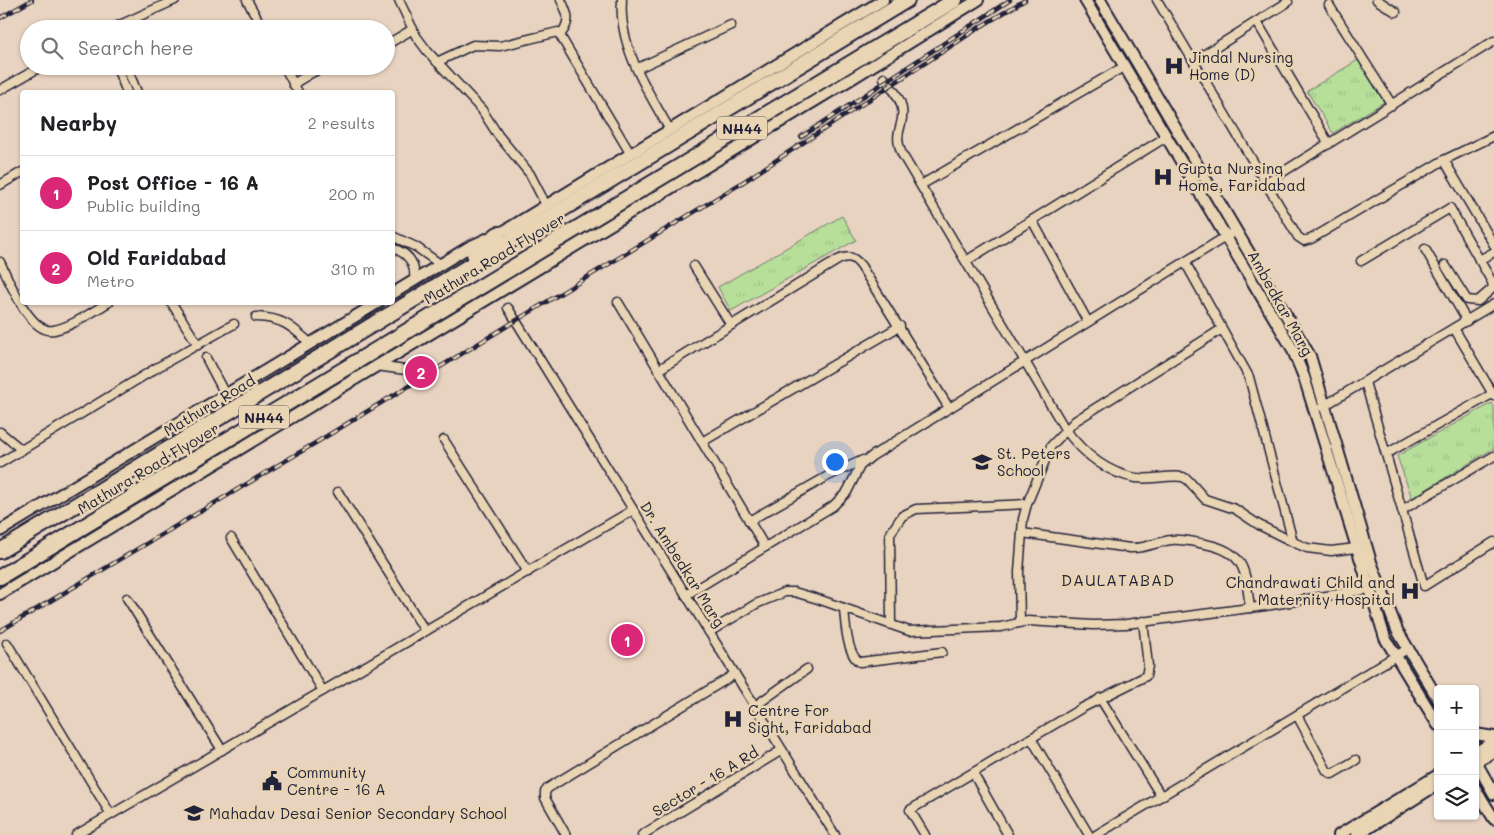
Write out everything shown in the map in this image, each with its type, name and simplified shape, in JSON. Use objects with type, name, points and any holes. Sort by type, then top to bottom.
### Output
[{"type":"highway","name":"Mathura Road Flyover","points":[[435,286],[908,0]]},
{"type":"highway","name":"Mathura Road Flyover","points":[[0,577],[528,256],[955,0]]},
{"type":"highway","points":[[435,286],[498,234]]},
{"type":"highway","name":"Mathura Road","points":[[0,551],[435,286]]},
{"type":"main road","points":[[395,292],[469,247],[498,234],[883,0]]},
{"type":"main road","points":[[0,594],[851,79],[978,0]]},
{"type":"main road","name":"Ambedkar Marg","points":[[1085,0],[1292,348],[1304,378],[1368,589],[1385,638],[1434,718]]},
{"type":"main road","name":"Ambedkar Marg","points":[[1100,0],[1310,356],[1371,562],[1397,630],[1434,692]]},
{"type":"main road","points":[[0,531],[374,305]]},
{"type":"main road","points":[[1479,735],[1494,737]]},
{"type":"main road","points":[[1479,757],[1494,741]]},
{"type":"main road","points":[[1479,759],[1494,752]]},
{"type":"main road","points":[[1479,766],[1494,794]]},
{"type":"main road","points":[[1339,835],[1434,781]]},
{"type":"main road","points":[[1357,835],[1434,781]]},
{"type":"main road","points":[[1479,795],[1494,819]]},
{"type":"street","points":[[131,20],[175,0]]},
{"type":"street","points":[[247,0],[258,20]]},
{"type":"street","points":[[399,0],[413,29],[437,62],[472,97],[498,135],[520,160],[530,174],[546,205]]},
{"type":"street","points":[[561,0],[569,18],[567,27],[561,34]]},
{"type":"street","points":[[622,0],[622,27],[648,91],[670,130]]},
{"type":"street","points":[[1158,0],[1265,183],[1298,237],[1304,241],[1444,160],[1494,136]]},
{"type":"street","points":[[1378,0],[1396,12]]},
{"type":"street","points":[[1194,61],[1288,2]]},
{"type":"street","points":[[1329,5],[1392,105]]},
{"type":"street","points":[[1257,22],[1329,144]]},
{"type":"street","points":[[638,68],[730,24]]},
{"type":"street","points":[[395,40],[413,29]]},
{"type":"street","points":[[437,62],[473,45],[500,46],[554,31],[561,34],[573,57],[594,89],[603,110],[630,153]]},
{"type":"street","points":[[1265,183],[1494,41]]},
{"type":"street","points":[[921,185],[1125,66]]},
{"type":"street","points":[[0,90],[26,75]]},
{"type":"street","points":[[120,75],[126,90]]},
{"type":"street","points":[[130,75],[136,90]]},
{"type":"street","points":[[288,75],[297,90]]},
{"type":"street","points":[[293,84],[308,75]]},
{"type":"street","points":[[884,78],[901,102],[903,110],[897,143],[1065,429],[1078,446],[1104,466],[1137,478],[1183,477],[1188,480],[1205,500],[1235,509],[1259,525],[1293,542],[1324,551],[1356,548]]},
{"type":"street","points":[[966,261],[1166,137]]},
{"type":"street","points":[[1444,160],[1494,245]]},
{"type":"street","points":[[0,185],[20,173]]},
{"type":"street","points":[[1361,261],[1450,208],[1492,282],[1492,288],[1478,301],[1467,300],[1444,265]]},
{"type":"street","points":[[1032,220],[1088,322]]},
{"type":"street","points":[[749,521],[828,476],[872,456],[1237,230]]},
{"type":"street","points":[[395,237],[416,247],[440,264]]},
{"type":"street","points":[[395,249],[404,253],[413,263],[415,270],[414,281]]},
{"type":"street","points":[[1426,249],[1467,320]]},
{"type":"street","points":[[1479,260],[1494,252]]},
{"type":"street","points":[[658,370],[846,256],[857,260],[862,266],[949,408]]},
{"type":"street","points":[[0,262],[20,300]]},
{"type":"street","points":[[1185,262],[1249,377],[1293,542]]},
{"type":"street","points":[[694,266],[731,326]]},
{"type":"street","points":[[618,302],[765,548]]},
{"type":"street","points":[[1314,412],[1494,304]]},
{"type":"street","points":[[23,305],[30,319],[42,330],[52,331],[66,326],[104,305]]},
{"type":"street","points":[[173,305],[198,345]]},
{"type":"street","name":"Dr. Ambedkar Marg","points":[[508,308],[755,706],[831,834]]},
{"type":"street","points":[[256,317],[272,318],[290,324],[310,343]]},
{"type":"street","points":[[0,463],[234,324]]},
{"type":"street","points":[[702,442],[900,326]]},
{"type":"street","points":[[1386,454],[1493,395],[1454,328]]},
{"type":"street","points":[[1020,622],[1019,572],[1022,533],[1027,504],[1052,446],[1065,429],[1222,329]]},
{"type":"street","points":[[206,358],[226,394]]},
{"type":"street","points":[[376,366],[406,370]]},
{"type":"street","points":[[1365,382],[1424,586],[1494,542]]},
{"type":"street","points":[[0,432],[22,450]]},
{"type":"street","points":[[444,440],[528,572]]},
{"type":"street","points":[[686,595],[833,506],[847,492],[860,466],[872,456]]},
{"type":"street","points":[[1402,510],[1494,456]]},
{"type":"street","points":[[338,492],[425,631]]},
{"type":"street","points":[[891,624],[889,543],[894,525],[902,516],[916,509],[1027,504]]},
{"type":"street","points":[[76,835],[110,813],[222,750],[633,510]]},
{"type":"street","points":[[1022,533],[1130,548],[1140,548],[1165,541],[1183,540],[1228,550],[1238,558],[1245,571],[1250,608]]},
{"type":"street","points":[[231,538],[323,691]]},
{"type":"street","points":[[709,632],[756,604],[785,592],[794,592],[909,630],[925,630],[1001,627],[1020,622],[1093,625],[1143,621],[1250,608],[1368,589]]},
{"type":"street","points":[[127,598],[222,750]]},
{"type":"street","points":[[844,608],[847,636],[856,660],[860,662],[942,652]]},
{"type":"street","points":[[925,835],[910,810],[1100,698],[1146,676],[1148,666],[1143,621]]},
{"type":"street","points":[[7,643],[110,813]]},
{"type":"street","points":[[1096,835],[1409,648]]},
{"type":"street","points":[[755,706],[807,669]]},
{"type":"street","points":[[566,835],[545,798],[545,792],[548,788],[735,674]]},
{"type":"street","points":[[1100,698],[1160,796]]},
{"type":"street","points":[[1297,715],[1327,771],[1332,774],[1356,760]]},
{"type":"street","points":[[1031,738],[1089,835]]},
{"type":"street","name":"Sector - 16 A Rd","points":[[642,835],[782,750]]},
{"type":"street","points":[[973,773],[1008,835]]},
{"type":"green space","points":[[1358,60],[1384,102],[1333,133],[1307,91]]},
{"type":"green space","points":[[842,216],[856,240],[731,311],[718,287]]},
{"type":"green space","points":[[1492,403],[1494,407],[1494,448],[1412,498],[1397,456]]},
{"type":"railway","points":[[0,18],[32,0]]},
{"type":"railway","points":[[801,137],[1010,0]]},
{"type":"railway","points":[[0,631],[317,442],[740,184],[980,27],[1025,0]]},
{"type":"place","name":"Jindal Nursing Home (D)","points":[[1174,66]]},
{"type":"place","name":"Gupta Nursing Home, Faridabad","points":[[1163,177]]},
{"type":"place","name":"Old Faridabad","points":[[421,372]]},
{"type":"place","name":"St. Peters School","points":[[982,462]]},
{"type":"place","name":"Chandrawati Child and Maternity Hospital","points":[[1410,591]]},
{"type":"place","name":"Post Office - 16 A","points":[[627,640]]},
{"type":"place","name":"Centre For Sight, Faridabad","points":[[733,719]]},
{"type":"place","name":"Community Centre - 16 A","points":[[272,781]]},
{"type":"place","name":"Mahadav Desai Senior Secondary School","points":[[194,813]]},
{"type":"district","name":"DAULATABAD","points":[[1118,579]]}]
